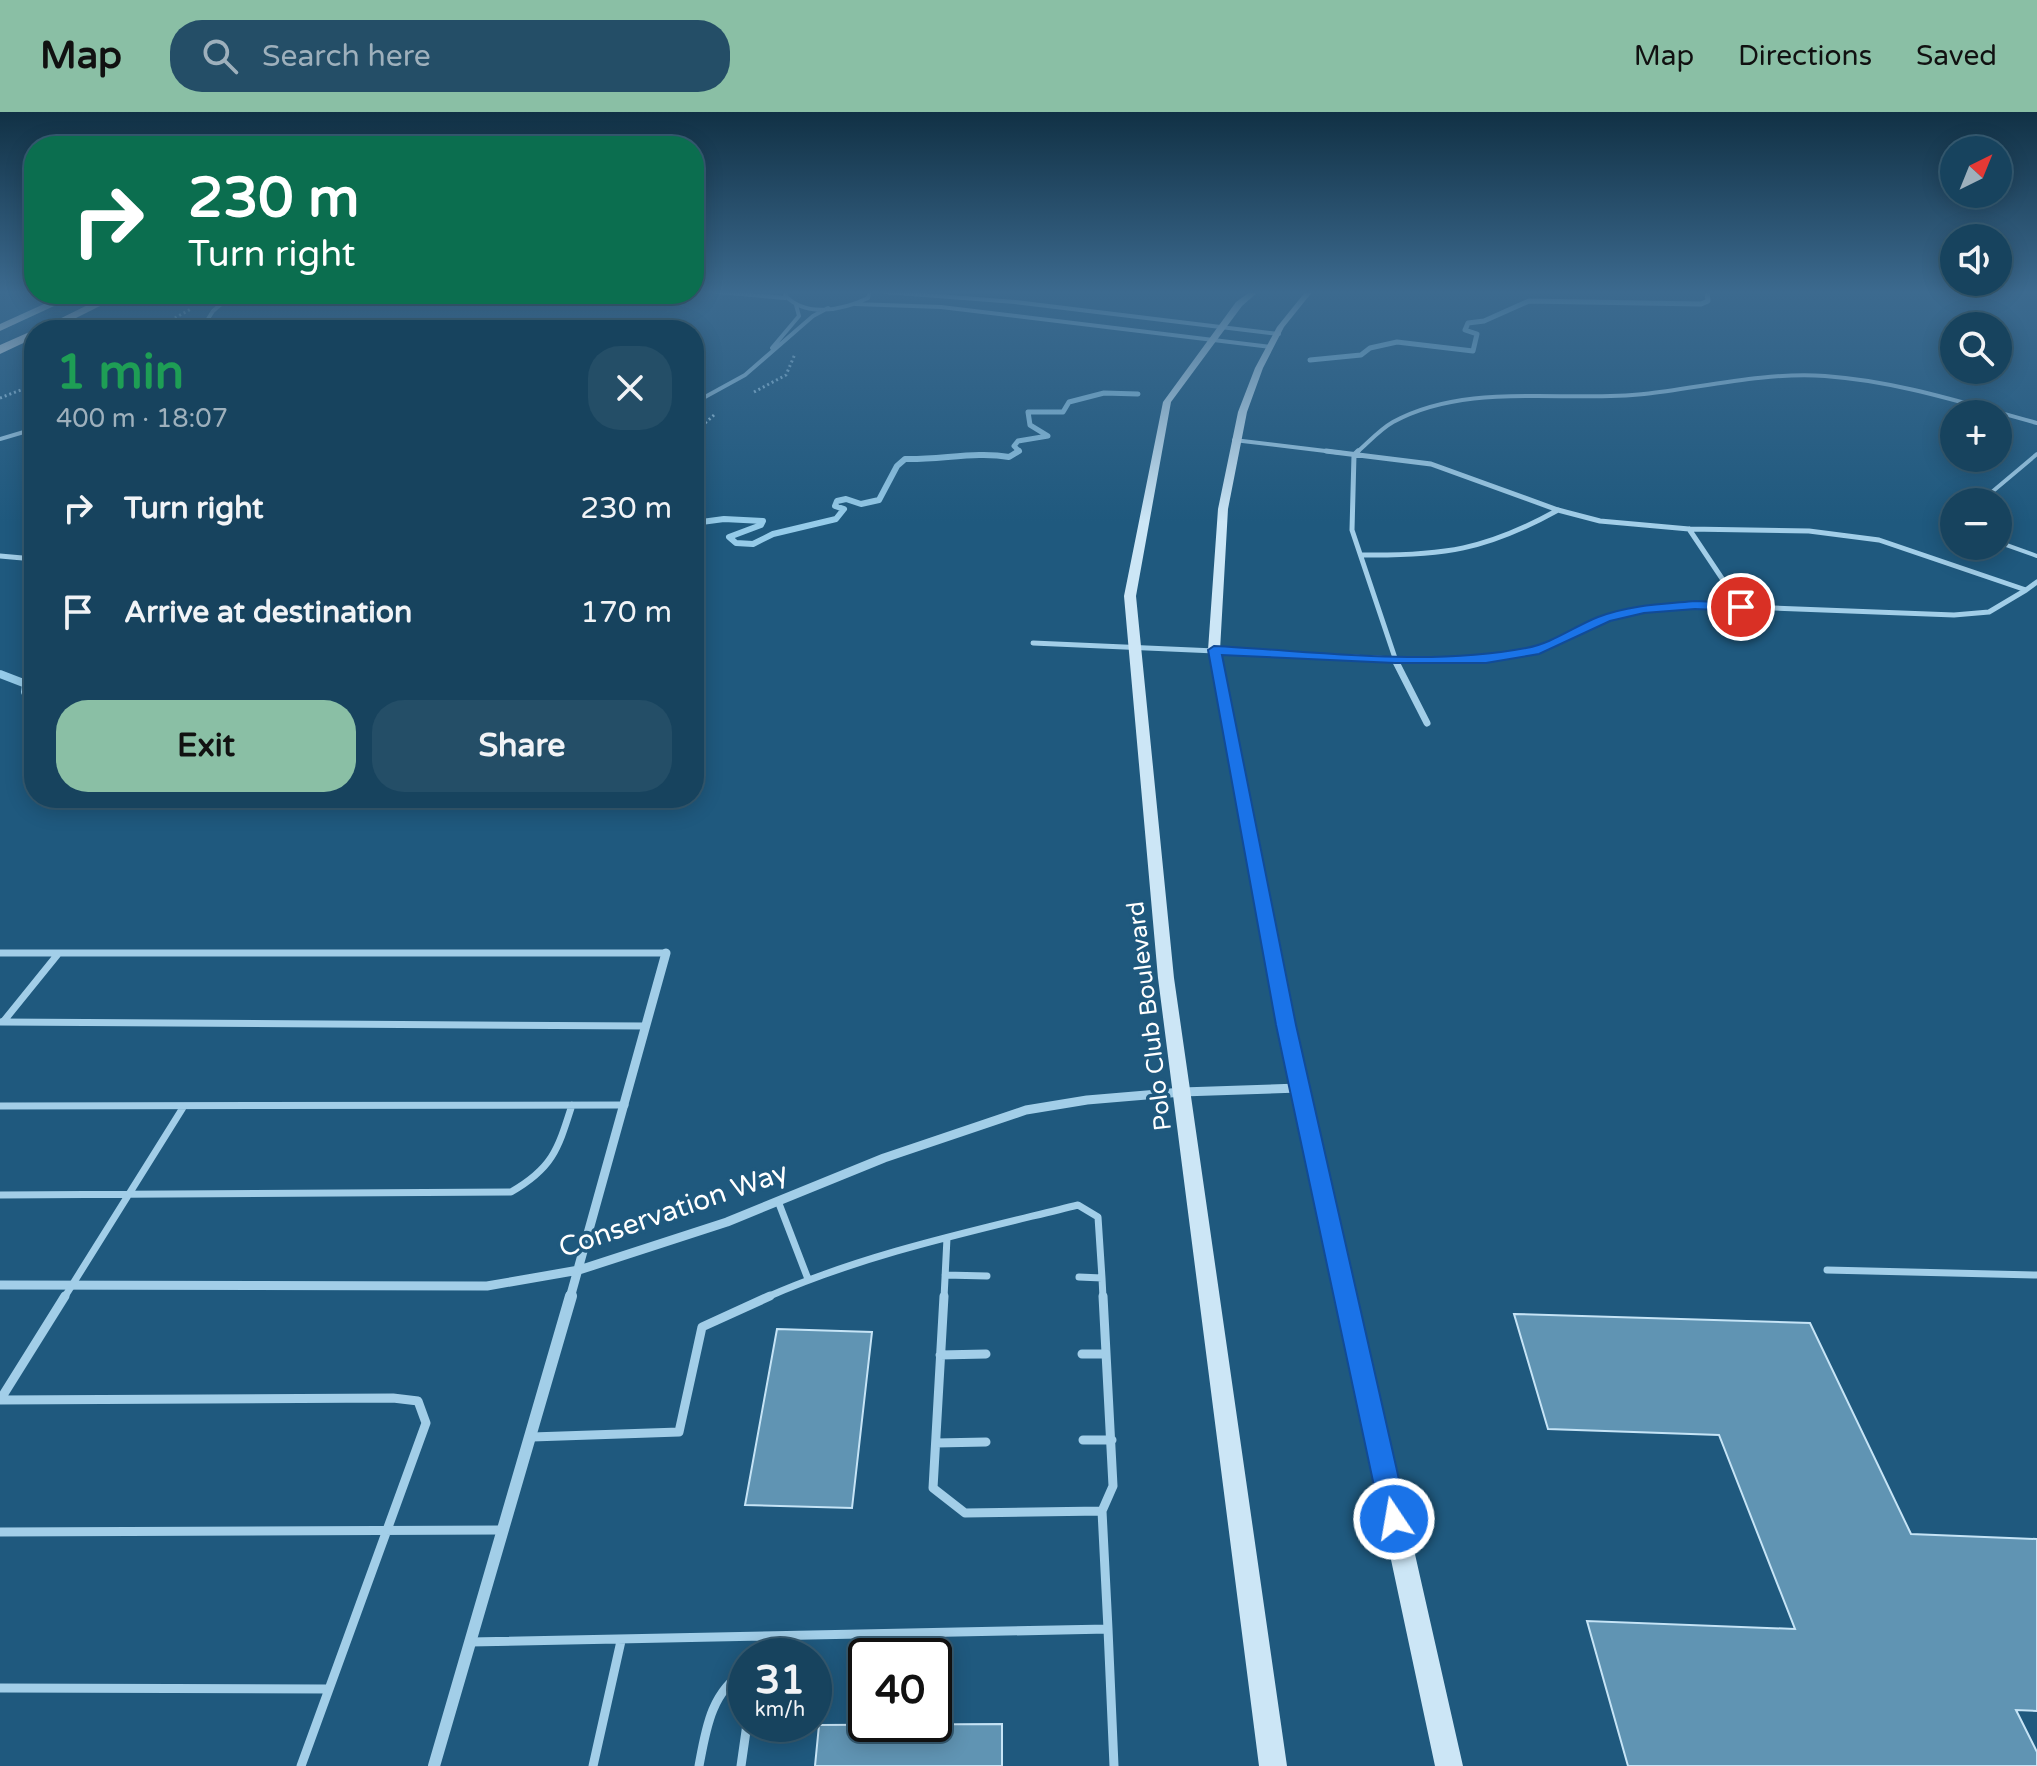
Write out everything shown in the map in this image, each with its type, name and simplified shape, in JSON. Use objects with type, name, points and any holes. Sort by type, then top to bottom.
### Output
[{"type":"street","points":[[704,398],[753,368]]},
{"type":"street","name":"Polo Club Boulevard","points":[[1192,368],[1167,402],[1130,596],[1166,978],[1273,1766]]},
{"type":"street","points":[[1261,368],[1242,408],[1233,440],[1216,598],[1214,650],[1299,1088],[1449,1766]]},
{"type":"street","points":[[1427,723],[1395,659],[1352,530],[1354,455],[1395,422],[1438,408],[1489,399],[1639,394],[1776,376],[1824,376],[1933,394],[2037,423]]},
{"type":"street","points":[[0,439],[24,432]]},
{"type":"street","points":[[1233,440],[1431,464],[1558,510],[1600,521],[1689,529],[1809,531],[1879,540],[2026,590]]},
{"type":"street","points":[[1362,555],[1420,556],[1476,550],[1519,532],[1558,510]]},
{"type":"street","points":[[1689,529],[1741,607]]},
{"type":"street","points":[[0,556],[24,558]]},
{"type":"street","points":[[1033,643],[1395,659],[1498,657],[1534,651],[1605,618],[1644,609],[1695,605],[1954,615],[1989,612],[2037,582]]},
{"type":"street","points":[[434,1766],[532,1437],[666,953]]},
{"type":"street","name":"Conservation Way","points":[[0,1285],[487,1286],[579,1270],[727,1222],[884,1158],[1026,1110],[1087,1100],[1182,1092],[1299,1088]]},
{"type":"lane","points":[[1997,488],[2037,454]]},
{"type":"lane","points":[[2012,547],[2037,556]]},
{"type":"lane","points":[[0,953],[666,953]]},
{"type":"lane","points":[[1,1023],[58,954]]},
{"type":"lane","points":[[1,1023],[646,1026]]},
{"type":"lane","points":[[0,1195],[511,1192],[540,1177],[555,1157],[572,1105]]},
{"type":"lane","points":[[0,1106],[625,1105]]},
{"type":"lane","points":[[0,1400],[184,1106]]},
{"type":"lane","points":[[778,1201],[808,1279]]},
{"type":"lane","points":[[532,1437],[679,1432],[702,1327],[808,1279],[947,1238],[1078,1205],[1098,1217],[1102,1278],[1112,1440],[1113,1486],[1102,1511],[1114,1766]]},
{"type":"lane","points":[[947,1238],[933,1488],[965,1513],[1102,1511]]},
{"type":"lane","points":[[1827,1270],[2037,1275]]},
{"type":"lane","points":[[945,1275],[987,1276]]},
{"type":"lane","points":[[1079,1277],[1102,1278]]},
{"type":"lane","points":[[940,1355],[986,1354]]},
{"type":"lane","points":[[1082,1354],[1106,1354]]},
{"type":"lane","points":[[0,1400],[393,1398],[418,1401],[426,1423],[301,1766]]},
{"type":"lane","points":[[1083,1440],[1112,1440]]},
{"type":"lane","points":[[936,1443],[986,1442]]},
{"type":"lane","points":[[0,1532],[502,1530]]},
{"type":"lane","points":[[470,1642],[1108,1629]]},
{"type":"lane","points":[[593,1766],[621,1641]]},
{"type":"lane","points":[[699,1766],[709,1712],[728,1680]]},
{"type":"lane","points":[[0,1688],[329,1689]]},
{"type":"lane","points":[[741,1766],[744,1742]]},
{"type":"path","points":[[747,396],[783,379],[793,368]]},
{"type":"path","points":[[0,398],[24,389]]},
{"type":"path","points":[[704,425],[722,410]]},
{"type":"building","points":[[1514,1314],[1810,1323],[1911,1534],[2037,1539],[2037,1711],[2016,1710],[2037,1752],[2037,1766],[1628,1766],[1587,1621],[1795,1629],[1719,1435],[1548,1429]]},
{"type":"building","points":[[777,1329],[872,1332],[852,1508],[745,1505]]},
{"type":"building","points":[[952,1724],[1002,1724],[1002,1766],[815,1766],[817,1742],[832,1742],[832,1725],[848,1725],[848,1742],[952,1742]]},
{"type":"waterway","points":[[1019,451],[1014,446],[1018,441],[1048,436],[1030,425],[1028,412],[1063,412],[1069,402],[1104,393],[1138,394]]},
{"type":"waterway","points":[[704,522],[724,519],[763,521],[761,525],[729,537],[736,543],[753,544],[773,534],[836,519],[844,509],[835,506],[837,501],[846,499],[861,504],[879,500],[897,466],[905,459],[984,455],[1009,457],[1019,451]]},
{"type":"waterway","points":[[1015,453],[1019,451]]},
{"type":"waterway","points":[[0,674],[24,683]]},
{"type":"route","points":[[1394,1519],[1299,1088],[1214,650],[1395,659],[1486,659],[1534,651],[1605,618],[1644,609],[1695,605],[1741,607]]}]
